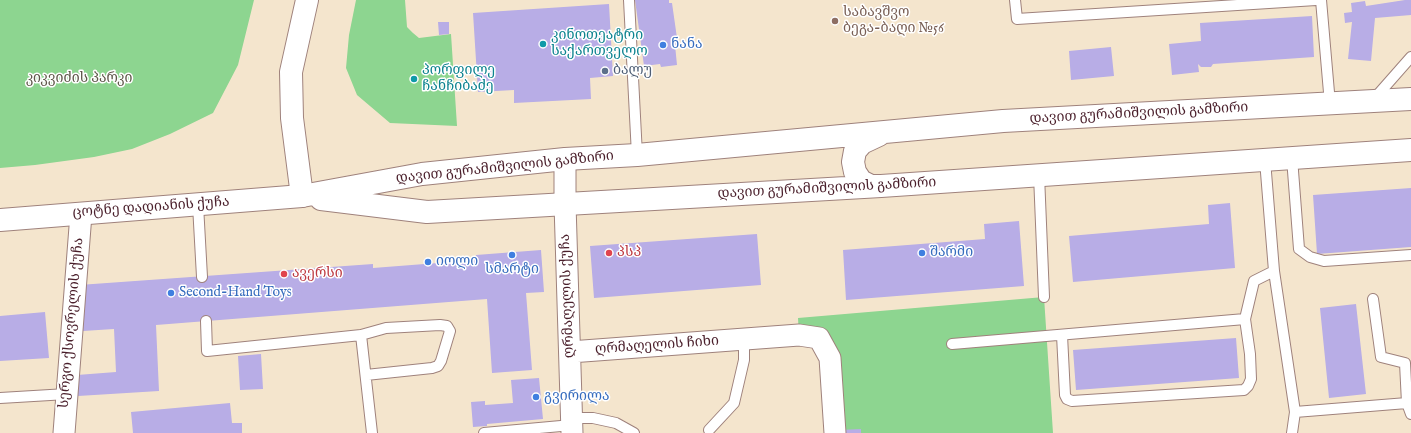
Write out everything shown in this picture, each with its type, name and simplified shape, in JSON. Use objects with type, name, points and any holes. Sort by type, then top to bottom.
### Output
[{"type":"main road","points":[[302,196],[292,118],[291,72],[307,0]]},
{"type":"main road","name":"დავით გურამიშვილის გამზირი","points":[[302,196],[422,174],[1003,121],[1411,99]]},
{"type":"main road","points":[[881,186],[871,186],[861,181],[855,172],[853,162],[855,151],[862,143],[882,133]]},
{"type":"main road","name":"დავით გურამიშვილის გამზირი","points":[[302,196],[426,212],[881,186],[1411,150]]},
{"type":"main road","name":"ცოტნე დადიანის ქუჩა","points":[[0,220],[302,196]]},
{"type":"street","name":"ღრმაღელის ქუჩა","points":[[566,160],[565,204],[572,426]]},
{"type":"street","name":"სერგო ქსოვრელის ქუჩა","points":[[64,433],[81,214]]},
{"type":"street","name":"ღრმაღელის ჩიხი","points":[[570,352],[799,335],[819,338],[830,358],[835,433]]},
{"type":"lane","points":[[629,0],[637,155]]},
{"type":"lane","points":[[1015,0],[1017,19],[1316,0]]},
{"type":"lane","points":[[1321,0],[1330,104]]},
{"type":"lane","points":[[1372,101],[1411,57]]},
{"type":"lane","points":[[1292,158],[1299,250],[1310,257],[1324,261],[1411,255]]},
{"type":"lane","points":[[1265,160],[1274,272],[1296,412],[1292,433]]},
{"type":"lane","points":[[1038,175],[1044,297]]},
{"type":"lane","points":[[198,205],[202,277]]},
{"type":"lane","points":[[1062,335],[1065,395],[1072,401],[1244,390],[1248,386],[1251,379],[1250,354],[1245,319],[1254,281],[1274,272]]},
{"type":"lane","points":[[1373,299],[1381,357],[1408,363],[1407,403],[1411,414]]},
{"type":"lane","points":[[952,344],[1245,319]]},
{"type":"lane","points":[[206,321],[207,351],[361,336],[386,328],[440,325],[447,326],[450,331],[441,361],[438,366],[432,368],[366,375]]},
{"type":"lane","points":[[361,336],[372,433]]},
{"type":"lane","points":[[709,430],[734,403],[744,360],[744,340]]},
{"type":"lane","points":[[0,398],[67,394]]},
{"type":"lane","points":[[1296,412],[1407,403]]},
{"type":"lane","points":[[484,433],[572,426],[593,418],[616,424],[634,433]]},
{"type":"green space","name":"კიკვიძის პარკი","points":[[0,0],[254,0],[238,65],[213,113],[170,134],[132,149],[94,157],[0,168]]},
{"type":"green space","points":[[356,0],[405,0],[407,27],[419,38],[451,34],[457,126],[390,123],[357,95],[346,68],[349,35]]},
{"type":"green space","points":[[1044,297],[1053,433],[832,433],[819,351],[799,335],[798,318]]},
{"type":"building","points":[[635,0],[669,0],[669,3],[672,3],[678,45],[675,45],[677,65],[661,67],[660,64],[644,66]]},
{"type":"building","points":[[1411,0],[1411,15],[1375,18],[1371,61],[1348,59],[1352,22],[1345,23],[1344,13],[1352,12],[1351,3],[1365,1],[1366,6]]},
{"type":"building","name":"კინოთეატრი საქართველო","points":[[609,4],[613,76],[590,78],[591,99],[514,103],[514,90],[478,92],[473,13]]},
{"type":"building","points":[[1312,16],[1314,57],[1213,64],[1211,67],[1201,67],[1198,64],[1199,72],[1172,75],[1169,44],[1201,41],[1200,23]]},
{"type":"building","points":[[438,22],[449,22],[449,34],[439,35]]},
{"type":"building","points":[[1111,47],[1114,76],[1071,80],[1069,51]]},
{"type":"building","points":[[1411,188],[1411,247],[1317,254],[1313,195]]},
{"type":"building","points":[[1230,203],[1235,268],[1073,282],[1069,236],[1209,224],[1208,205]]},
{"type":"building","points":[[1019,221],[1024,286],[846,300],[843,250],[985,239],[984,224]]},
{"type":"building","points":[[757,234],[761,285],[594,298],[590,246]]},
{"type":"building","points":[[541,250],[544,292],[526,293],[532,370],[492,373],[487,299],[156,325],[159,391],[78,396],[77,375],[116,372],[114,329],[83,331],[79,285],[373,264],[373,268],[476,260],[476,255]]},
{"type":"building","points":[[1356,304],[1366,394],[1329,398],[1320,308]]},
{"type":"building","points":[[45,312],[49,358],[0,361],[0,316]]},
{"type":"building","points":[[1236,338],[1239,378],[1076,390],[1073,350]]},
{"type":"building","points":[[261,354],[263,389],[240,390],[238,356]]},
{"type":"building","points":[[539,378],[543,419],[487,424],[487,426],[473,427],[471,402],[485,401],[485,405],[513,403],[511,380]]},
{"type":"building","points":[[230,403],[232,423],[242,423],[242,433],[133,433],[131,412]]},
{"type":"building","points":[[861,429],[861,433],[839,433],[839,430]]},
{"type":"place","name":"საბავშვო ბეგა-ბაღი №56","points":[[835,21]]},
{"type":"place","name":"კინოთეატრი საქართველო","points":[[543,44]]},
{"type":"place","name":"ნანა","points":[[663,45]]},
{"type":"place","name":"ბალუ","points":[[605,71]]},
{"type":"place","name":"პორფილე ჩანჩიბაძე","points":[[414,79]]},
{"type":"place","name":"პსპ","points":[[609,253]]},
{"type":"place","name":"შარმი","points":[[922,253]]},
{"type":"place","name":"სმარტი","points":[[512,255]]},
{"type":"place","name":"იოლი","points":[[428,262]]},
{"type":"place","name":"ავერსი","points":[[284,274]]},
{"type":"place","name":"Second-Hand Toys","points":[[171,293]]},
{"type":"place","name":"გვირილა","points":[[536,397]]}]
